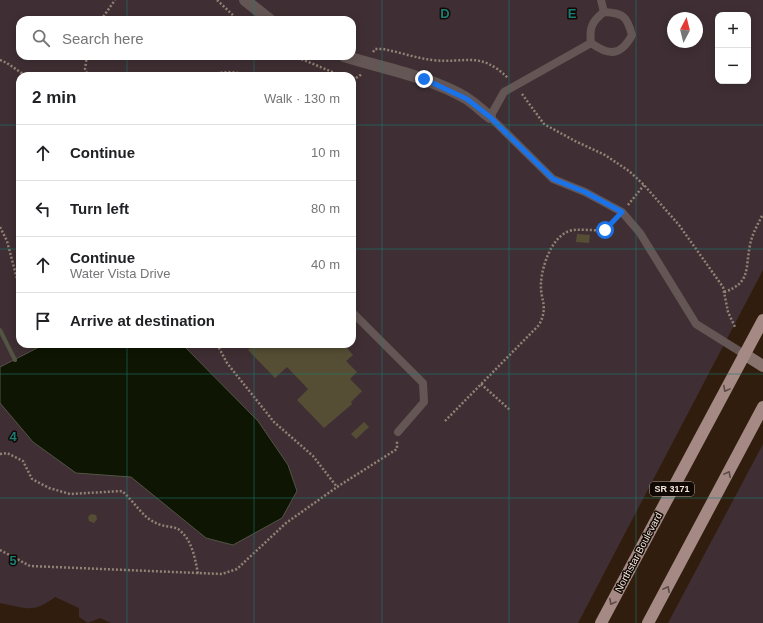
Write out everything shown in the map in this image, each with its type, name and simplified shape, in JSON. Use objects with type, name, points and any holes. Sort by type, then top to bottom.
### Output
[{"type":"main road","name":"Northstar Boulevard","points":[[601,623],[763,320]]},
{"type":"main road","points":[[744,354],[763,366]]},
{"type":"main road","points":[[648,623],[763,407]]},
{"type":"street","points":[[245,0],[265,16]]},
{"type":"street","points":[[356,60],[393,69],[441,86],[467,99],[490,117]]},
{"type":"lane","points":[[601,0],[604,12]]},
{"type":"lane","points":[[604,12],[618,13],[628,21],[632,35],[626,45],[616,52],[603,52],[591,43],[589,31],[594,19],[604,12]]},
{"type":"lane","points":[[591,43],[504,92],[490,117],[553,179],[585,192],[622,212],[640,233],[696,324],[744,354]]},
{"type":"lane","points":[[356,316],[423,383],[424,402],[398,432]]},
{"type":"path","points":[[104,16],[115,0]]},
{"type":"path","points":[[217,0],[234,16]]},
{"type":"path","points":[[356,78],[368,64],[375,49],[383,48],[431,60],[479,60],[488,62],[516,86],[544,124],[574,141],[605,155],[629,170],[644,185],[679,225],[723,288],[728,312],[735,327]]},
{"type":"path","points":[[0,60],[20,72]]},
{"type":"path","points":[[86,60],[86,72]]},
{"type":"path","points":[[303,60],[329,72]]},
{"type":"path","points":[[218,72],[235,72]]},
{"type":"path","points":[[445,421],[539,325],[544,314],[541,284],[551,247],[562,235],[573,230],[605,230],[644,185]]},
{"type":"path","points":[[724,292],[736,288],[743,280],[746,272],[750,244],[763,214]]},
{"type":"path","points":[[0,227],[7,241],[16,275]]},
{"type":"path","points":[[219,348],[227,363],[274,422],[313,456],[337,488]]},
{"type":"path","points":[[481,384],[510,410]]},
{"type":"path","points":[[0,550],[30,566],[222,574],[237,569],[286,523],[397,449],[398,432]]},
{"type":"path","points":[[0,454],[7,453],[23,461],[32,479],[49,488],[70,494],[122,491],[141,511],[156,523],[177,529],[185,536],[194,553],[198,574]]},
{"type":"shaded area","points":[[0,0],[763,0],[763,270],[578,623],[111,623],[100,618],[88,623],[79,617],[79,608],[55,597],[41,606],[29,608],[0,603]]},
{"type":"shaded area","points":[[37,348],[186,348],[258,421],[288,465],[297,491],[282,518],[233,545],[206,538],[131,477],[76,473],[33,442],[0,403],[0,367]]},
{"type":"shaded area","points":[[763,444],[763,623],[668,623]]},
{"type":"building","points":[[577,234],[590,235],[589,243],[576,242]]},
{"type":"building","points":[[250,348],[347,348],[353,355],[346,361],[357,372],[350,379],[362,391],[351,402],[352,404],[324,428],[297,400],[308,389],[287,367],[275,378],[248,350]]},
{"type":"building","points":[[364,422],[369,427],[356,439],[351,434]]},
{"type":"building","points":[[91,514],[96,515],[97,519],[94,523],[89,521],[88,517]]},
{"type":"waterway","points":[[0,330],[15,360]]},
{"type":"route","points":[[424,79],[467,99],[490,117],[553,179],[585,192],[622,212],[605,230]]}]
